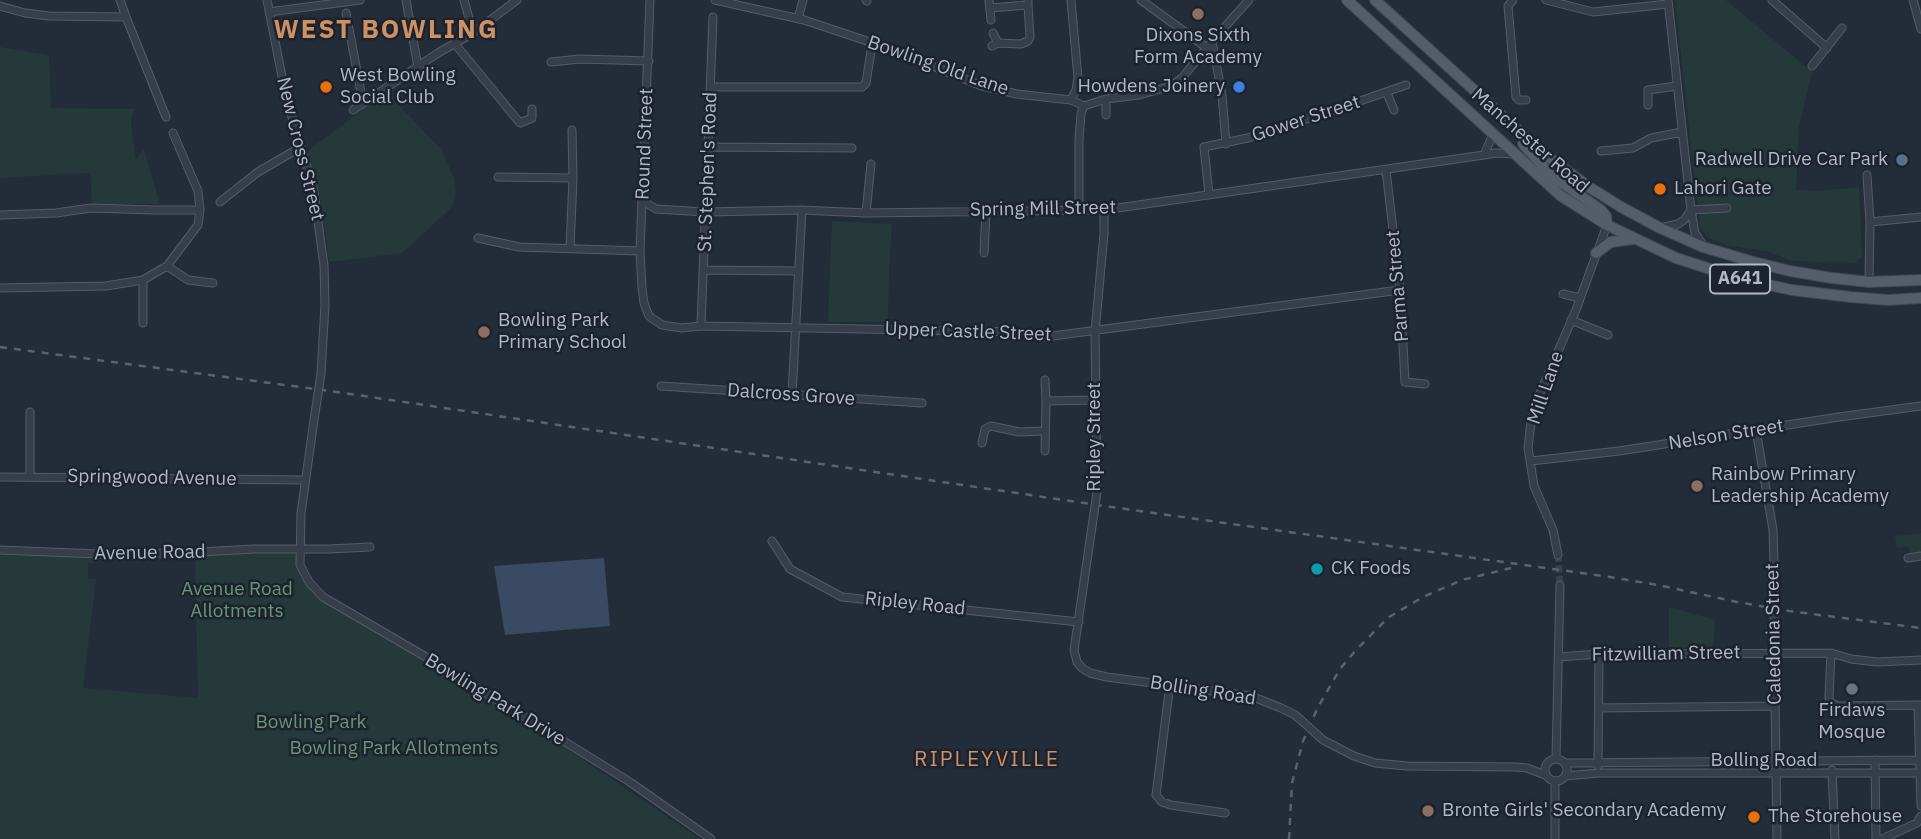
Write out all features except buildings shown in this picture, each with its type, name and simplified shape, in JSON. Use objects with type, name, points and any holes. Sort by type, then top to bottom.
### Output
[{"type":"main road","name":"Manchester Road","points":[[1347,0],[1561,196],[1607,225],[1676,258],[1741,279],[1792,290],[1875,299],[1921,298]]},
{"type":"main road","name":"Manchester Road","points":[[1376,0],[1541,151],[1586,185],[1660,228],[1703,247],[1790,271],[1869,282],[1921,280]]},
{"type":"main road","points":[[1496,110],[1504,127],[1552,176],[1601,210],[1606,216],[1607,225]]},
{"type":"main road","points":[[1607,225],[1621,207]]},
{"type":"main road","points":[[1596,253],[1611,242],[1636,239]]},
{"type":"street","points":[[120,0],[166,117]]},
{"type":"street","name":"New Cross Street","points":[[267,0],[286,97],[314,191],[324,265],[321,374],[305,480],[300,549]]},
{"type":"street","points":[[269,12],[360,0]]},
{"type":"street","points":[[406,0],[418,67]]},
{"type":"street","points":[[464,0],[473,33]]},
{"type":"street","points":[[354,110],[473,33],[517,0]]},
{"type":"street","name":"Round Street","points":[[642,288],[640,251],[650,0]]},
{"type":"street","name":"Bowling Old Lane","points":[[715,0],[798,19],[875,44],[982,86],[1017,94],[1071,100],[1084,106]]},
{"type":"street","points":[[798,19],[803,0]]},
{"type":"street","points":[[1071,0],[1078,78],[1071,100]]},
{"type":"street","points":[[1141,0],[1207,48]]},
{"type":"street","points":[[1079,211],[1080,114],[1084,106],[1171,86],[1182,78],[1250,0]]},
{"type":"street","points":[[1513,0],[1508,6],[1516,97],[1526,100]]},
{"type":"street","points":[[1546,0],[1593,12],[1668,2],[1691,210],[1695,233],[1703,247]]},
{"type":"street","points":[[1772,0],[1827,48]]},
{"type":"street","points":[[991,20],[990,4],[1028,2],[1028,41],[1021,44],[995,45],[993,33]]},
{"type":"street","points":[[1917,3],[1921,29]]},
{"type":"street","points":[[0,6],[49,16],[126,17]]},
{"type":"street","points":[[346,13],[363,103]]},
{"type":"street","name":"St. Stephen's Road","points":[[701,326],[713,17]]},
{"type":"street","points":[[1812,66],[1842,29]]},
{"type":"street","points":[[1212,41],[1222,95],[1226,144]]},
{"type":"street","points":[[455,44],[520,124]]},
{"type":"street","points":[[711,87],[862,87],[866,83],[871,51],[875,44]]},
{"type":"street","points":[[551,62],[580,59],[649,61]]},
{"type":"street","name":"Gower Street","points":[[1209,195],[1204,148],[1226,144],[1406,85]]},
{"type":"street","points":[[1648,105],[1648,90],[1677,86]]},
{"type":"street","points":[[1387,93],[1394,110]]},
{"type":"street","points":[[1106,99],[1106,115]]},
{"type":"street","points":[[512,127],[532,118],[532,109]]},
{"type":"street","points":[[570,248],[572,130]]},
{"type":"street","points":[[1601,151],[1633,148],[1651,138],[1682,132]]},
{"type":"street","points":[[0,288],[106,286],[143,280],[167,266],[198,225],[200,210],[198,191],[173,133]]},
{"type":"street","points":[[1484,155],[1493,134]]},
{"type":"street","points":[[220,202],[258,172],[301,147]]},
{"type":"street","points":[[708,147],[852,148]]},
{"type":"street","name":"Spring Mill Street","points":[[643,201],[656,209],[705,212],[802,209],[866,212],[1104,210],[1496,153],[1514,154]]},
{"type":"street","points":[[866,212],[871,164]]},
{"type":"street","name":"Parma Street","points":[[1386,170],[1400,290],[1405,382],[1425,384]]},
{"type":"street","points":[[1867,175],[1870,222],[1869,282]]},
{"type":"street","points":[[498,177],[573,178]]},
{"type":"street","points":[[0,215],[56,213],[91,208],[200,210]]},
{"type":"street","points":[[1691,210],[1727,208]]},
{"type":"street","points":[[792,395],[802,209]]},
{"type":"street","name":"Ripley Street","points":[[1077,662],[1074,650],[1097,492],[1095,331],[1104,210]]},
{"type":"street","points":[[1660,228],[1685,220],[1691,210]]},
{"type":"street","points":[[984,253],[986,211]]},
{"type":"street","points":[[1870,222],[1921,219]]},
{"type":"street","name":"Mill Lane","points":[[1558,555],[1553,530],[1534,486],[1528,448],[1531,422],[1607,225]]},
{"type":"street","points":[[478,238],[519,247],[640,251]]},
{"type":"street","points":[[167,266],[188,280],[213,283]]},
{"type":"street","points":[[704,270],[799,271]]},
{"type":"street","points":[[143,280],[143,323]]},
{"type":"street","name":"Upper Castle Street","points":[[642,288],[649,316],[662,325],[681,328],[701,326],[1023,332],[1045,337],[1400,290]]},
{"type":"street","points":[[1563,294],[1580,298]]},
{"type":"street","points":[[1571,320],[1608,335]]},
{"type":"street","points":[[1045,380],[1045,451]]},
{"type":"street","name":"Dalcross Grove","points":[[660,386],[922,403]]},
{"type":"street","points":[[1046,401],[1095,400]]},
{"type":"street","name":"Nelson Street","points":[[1531,461],[1619,451],[1921,406]]},
{"type":"street","points":[[30,412],[30,477]]},
{"type":"street","points":[[982,443],[985,429],[991,426],[1018,432],[1045,431]]},
{"type":"street","name":"Caledonia Street","points":[[1756,430],[1773,530],[1777,839]]},
{"type":"street","name":"Springwood Avenue","points":[[0,477],[305,480]]},
{"type":"street","name":"Ripley Road","points":[[772,541],[790,569],[842,597],[1079,622]]},
{"type":"street","points":[[300,549],[370,547]]},
{"type":"street","name":"Avenue Road","points":[[0,550],[99,554],[300,549]]},
{"type":"street","name":"Bowling Park Drive","points":[[300,549],[300,565],[309,582],[323,597],[620,776],[711,839]]},
{"type":"street","points":[[1908,558],[1921,556]]},
{"type":"street","points":[[1556,758],[1560,584]]},
{"type":"street","points":[[1831,653],[1830,702],[1838,706],[1919,705],[1921,806]]},
{"type":"street","name":"Fitzwilliam Street","points":[[1558,657],[1600,654],[1831,653],[1877,662],[1921,660]]},
{"type":"street","points":[[1598,773],[1600,654]]},
{"type":"street","name":"Bolling Road","points":[[1077,662],[1090,673],[1107,677],[1251,696],[1295,715],[1324,740],[1354,756],[1375,763],[1527,768],[1548,762]]},
{"type":"street","points":[[1170,684],[1156,795],[1162,802],[1171,805],[1225,813]]},
{"type":"street","points":[[1599,708],[1775,706]]},
{"type":"street","points":[[1556,758],[1565,763],[1567,770],[1565,776],[1555,781],[1545,775],[1544,768],[1556,758]]},
{"type":"street","points":[[1875,760],[1879,839],[1919,819]]},
{"type":"street","name":"Bolling Road","points":[[1565,763],[1920,760]]},
{"type":"street","points":[[1832,761],[1835,839]]},
{"type":"street","name":"Bolling Road","points":[[1527,768],[1545,775]]},
{"type":"street","name":"Bolling Road","points":[[1565,776],[1598,773],[1920,773]]},
{"type":"street","points":[[1555,781],[1555,839]]},
{"type":"green space","points":[[1675,0],[1726,0],[1812,72],[1799,127],[1796,190],[1859,187],[1862,257],[1854,263],[1792,261],[1766,251],[1729,246],[1707,237],[1700,228]]},
{"type":"green space","points":[[0,47],[49,55],[51,108],[137,109],[133,112],[131,124],[136,160],[144,149],[160,204],[92,204],[90,173],[0,178]]},
{"type":"green space","points":[[386,92],[441,149],[454,178],[456,196],[451,208],[402,253],[329,262],[320,196],[305,153]]},
{"type":"green space","points":[[832,221],[892,224],[888,322],[828,322]]},
{"type":"green space","points":[[1921,533],[1921,552],[1911,554],[1909,546],[1897,548],[1895,536]]},
{"type":"green space","name":"Bowling Park","points":[[0,549],[99,554],[98,563],[88,563],[88,578],[96,579],[83,688],[198,698],[195,552],[300,549],[300,565],[323,597],[471,684],[700,839],[0,839]]},
{"type":"green space","points":[[1669,607],[1715,620],[1713,647],[1669,648]]},
{"type":"water","points":[[604,558],[610,626],[505,635],[494,566]]},
{"type":"tunnel","points":[[1558,555],[1560,585]]},
{"type":"railway","points":[[0,347],[330,391],[1104,506],[1610,577],[1789,611],[1921,628]]},
{"type":"railway","points":[[1289,839],[1292,783],[1303,741],[1318,707],[1340,669],[1389,617],[1423,597],[1462,580],[1511,568]]},
{"type":"place","name":"Dixons Sixth Form Academy","points":[[1198,14]]},
{"type":"place","name":"West Bowling Social Club","points":[[326,87]]},
{"type":"place","name":"Howdens Joinery","points":[[1239,87]]},
{"type":"place","name":"Radwell Drive Car Park","points":[[1902,160]]},
{"type":"place","name":"Lahori Gate","points":[[1660,189]]},
{"type":"place","name":"Bowling Park Primary School","points":[[484,332]]},
{"type":"place","name":"Rainbow Primary Leadership Academy","points":[[1697,486]]},
{"type":"place","name":"CK Foods","points":[[1317,569]]},
{"type":"place","name":"Firdaws Mosque","points":[[1852,689]]},
{"type":"place","name":"Bronte Girls' Secondary Academy","points":[[1428,811]]},
{"type":"place","name":"The Storehouse","points":[[1754,817]]},
{"type":"district","name":"WEST BOWLING","points":[[386,30]]},
{"type":"district","name":"RIPLEYVILLE","points":[[987,760]]},
{"type":"park label","name":"Avenue Road Allotments","points":[[237,601]]},
{"type":"park label","name":"Bowling Park Allotments","points":[[394,749]]}]
